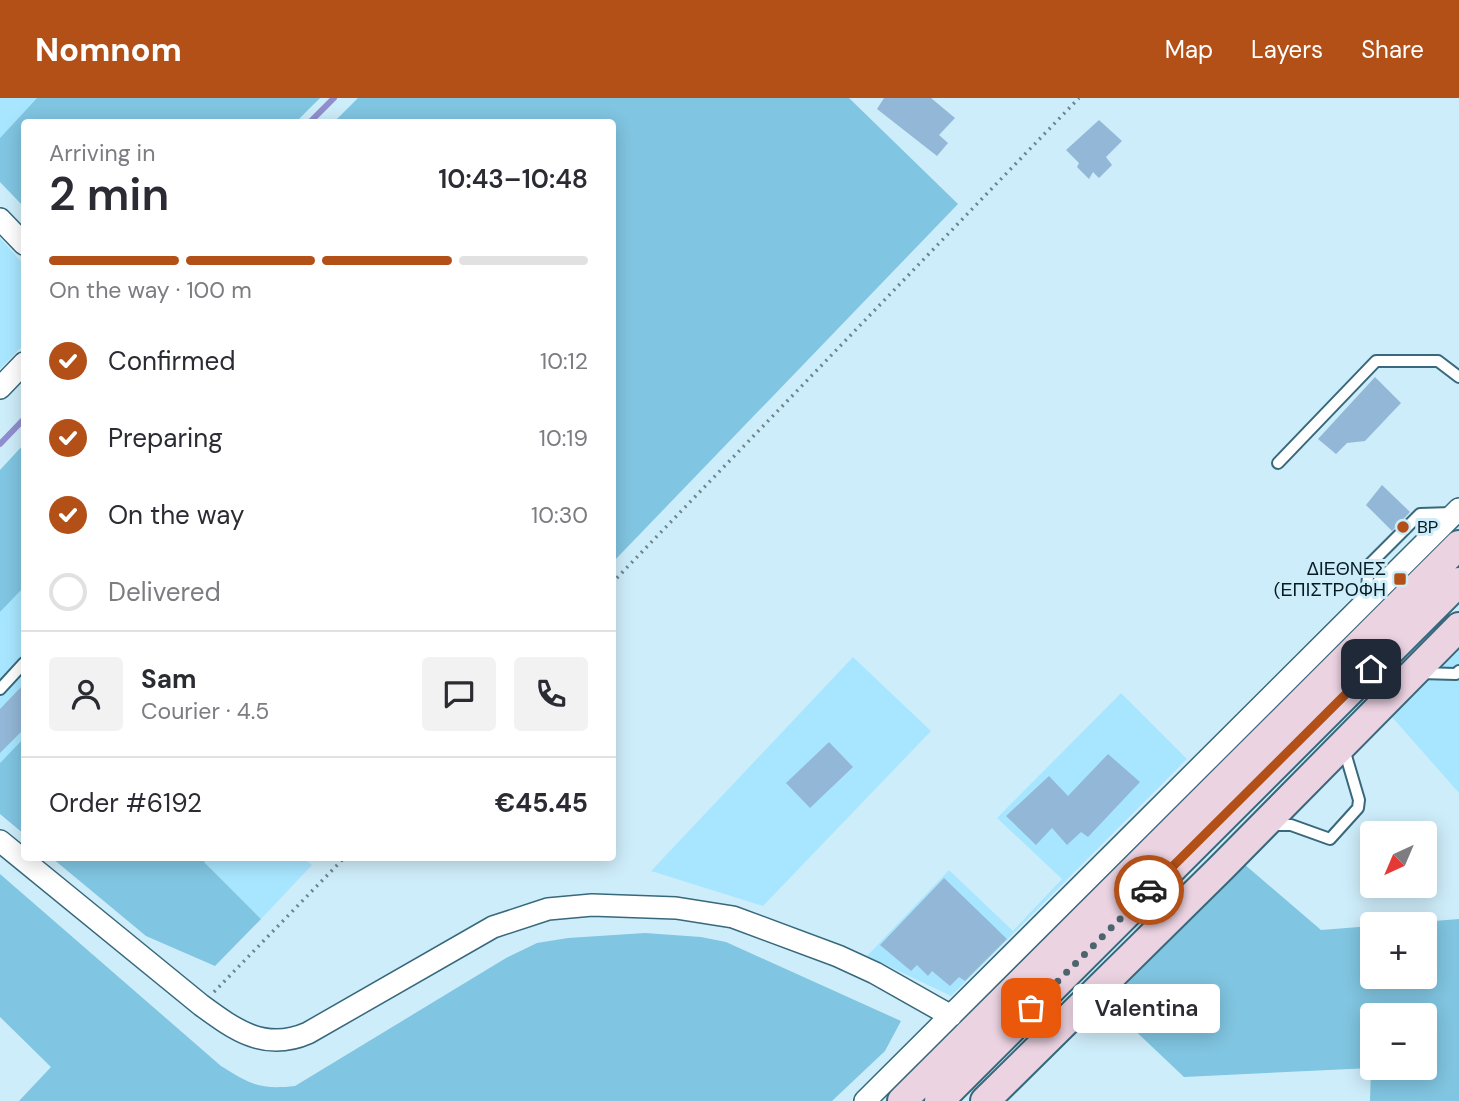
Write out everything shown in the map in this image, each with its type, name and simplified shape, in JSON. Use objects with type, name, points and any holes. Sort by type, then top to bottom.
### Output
[{"type":"main road","points":[[902,1101],[1459,545]]},
{"type":"main road","points":[[939,1101],[1459,582]]},
{"type":"main road","points":[[985,1101],[1459,626]]},
{"type":"main road","points":[[1105,935],[1150,911],[1231,838],[1263,825]]},
{"type":"street","points":[[0,219],[21,241]]},
{"type":"street","points":[[0,388],[21,366]]},
{"type":"street","points":[[865,1101],[1457,511]]},
{"type":"street","points":[[0,841],[21,858]]},
{"type":"street","points":[[25,861],[201,1005],[247,1033],[273,1041],[290,1040],[349,1010],[493,927],[548,909],[592,905],[676,908],[733,917],[838,956],[875,973],[951,1016]]},
{"type":"lane","points":[[1278,463],[1376,361],[1438,361],[1459,377]]},
{"type":"lane","points":[[0,689],[21,666]]},
{"type":"lane","points":[[1413,672],[1455,674],[1459,671]]},
{"type":"lane","points":[[1263,825],[1291,825],[1329,839],[1359,808],[1359,800],[1344,756],[1343,743]]},
{"type":"path","points":[[616,579],[1079,98]]},
{"type":"path","points":[[201,1005],[341,861]]},
{"type":"shaded area","points":[[0,98],[37,98],[0,138]]},
{"type":"shaded area","points":[[37,98],[320,98],[299,119],[21,119],[21,204],[0,182],[0,138]]},
{"type":"shaded area","points":[[358,98],[849,98],[958,204],[616,559],[616,119],[337,119]]},
{"type":"shaded area","points":[[0,238],[21,262],[21,347],[0,369]]},
{"type":"shaded area","points":[[21,447],[21,590],[0,612],[0,470]]},
{"type":"shaded area","points":[[21,590],[21,741],[0,763],[0,612]]},
{"type":"shaded area","points":[[1459,650],[1459,793],[1392,717]]},
{"type":"shaded area","points":[[853,657],[931,731],[763,906],[651,871]]},
{"type":"shaded area","points":[[1121,693],[1187,759],[951,996],[867,956],[949,870],[1013,931],[1062,879],[997,818]]},
{"type":"shaded area","points":[[21,741],[21,832],[0,814],[0,763]]},
{"type":"shaded area","points":[[56,861],[205,861],[261,919],[215,966],[146,936]]},
{"type":"shaded area","points":[[307,861],[312,865],[261,919],[204,862]]},
{"type":"shaded area","points":[[1244,864],[1321,930],[1360,927],[1360,989],[1437,989],[1437,921],[1459,919],[1459,1101],[1370,1101],[1371,1080],[1437,1080],[1437,1003],[1360,1003],[1360,1069],[1184,1077],[1107,1004]]},
{"type":"shaded area","points":[[0,874],[221,1066],[263,1086],[295,1086],[506,958],[537,943],[568,938],[645,933],[701,937],[726,942],[901,1021],[885,1051],[832,1101],[19,1101],[51,1067],[0,1017]]},
{"type":"building","points":[[884,98],[931,98],[955,118],[939,135],[948,143],[937,156],[877,109]]},
{"type":"building","points":[[1099,120],[1122,141],[1106,157],[1112,165],[1099,178],[1093,172],[1089,179],[1077,167],[1079,163],[1066,150]]},
{"type":"building","points":[[1375,377],[1401,403],[1365,441],[1347,443],[1336,454],[1318,439]]},
{"type":"building","points":[[1382,485],[1410,512],[1392,531],[1366,505]]},
{"type":"building","points":[[21,687],[21,732],[0,753],[0,709]]},
{"type":"building","points":[[829,742],[853,767],[810,808],[786,783]]},
{"type":"building","points":[[1108,754],[1140,782],[1088,837],[1081,832],[1067,845],[1052,828],[1036,845],[1006,816],[1049,776],[1068,796]]},
{"type":"building","points":[[944,878],[1007,939],[965,981],[959,977],[950,986],[932,971],[928,976],[917,965],[911,971],[880,945]]},
{"type":"waterway","points":[[313,119],[334,98]]},
{"type":"waterway","points":[[0,444],[21,422]]},
{"type":"way so far","points":[[1031,1008],[1149,890]]},
{"type":"place","name":"BP","points":[[1403,527]]},
{"type":"place","name":"ΔΙΕΘΝΕΣ (ΕΠΙΣΤΡΟΦΗ","points":[[1400,579]]},
{"type":"place","name":"Valentina","points":[[1031,1008]]},
{"type":"route","points":[[1149,890],[1371,669]]}]
